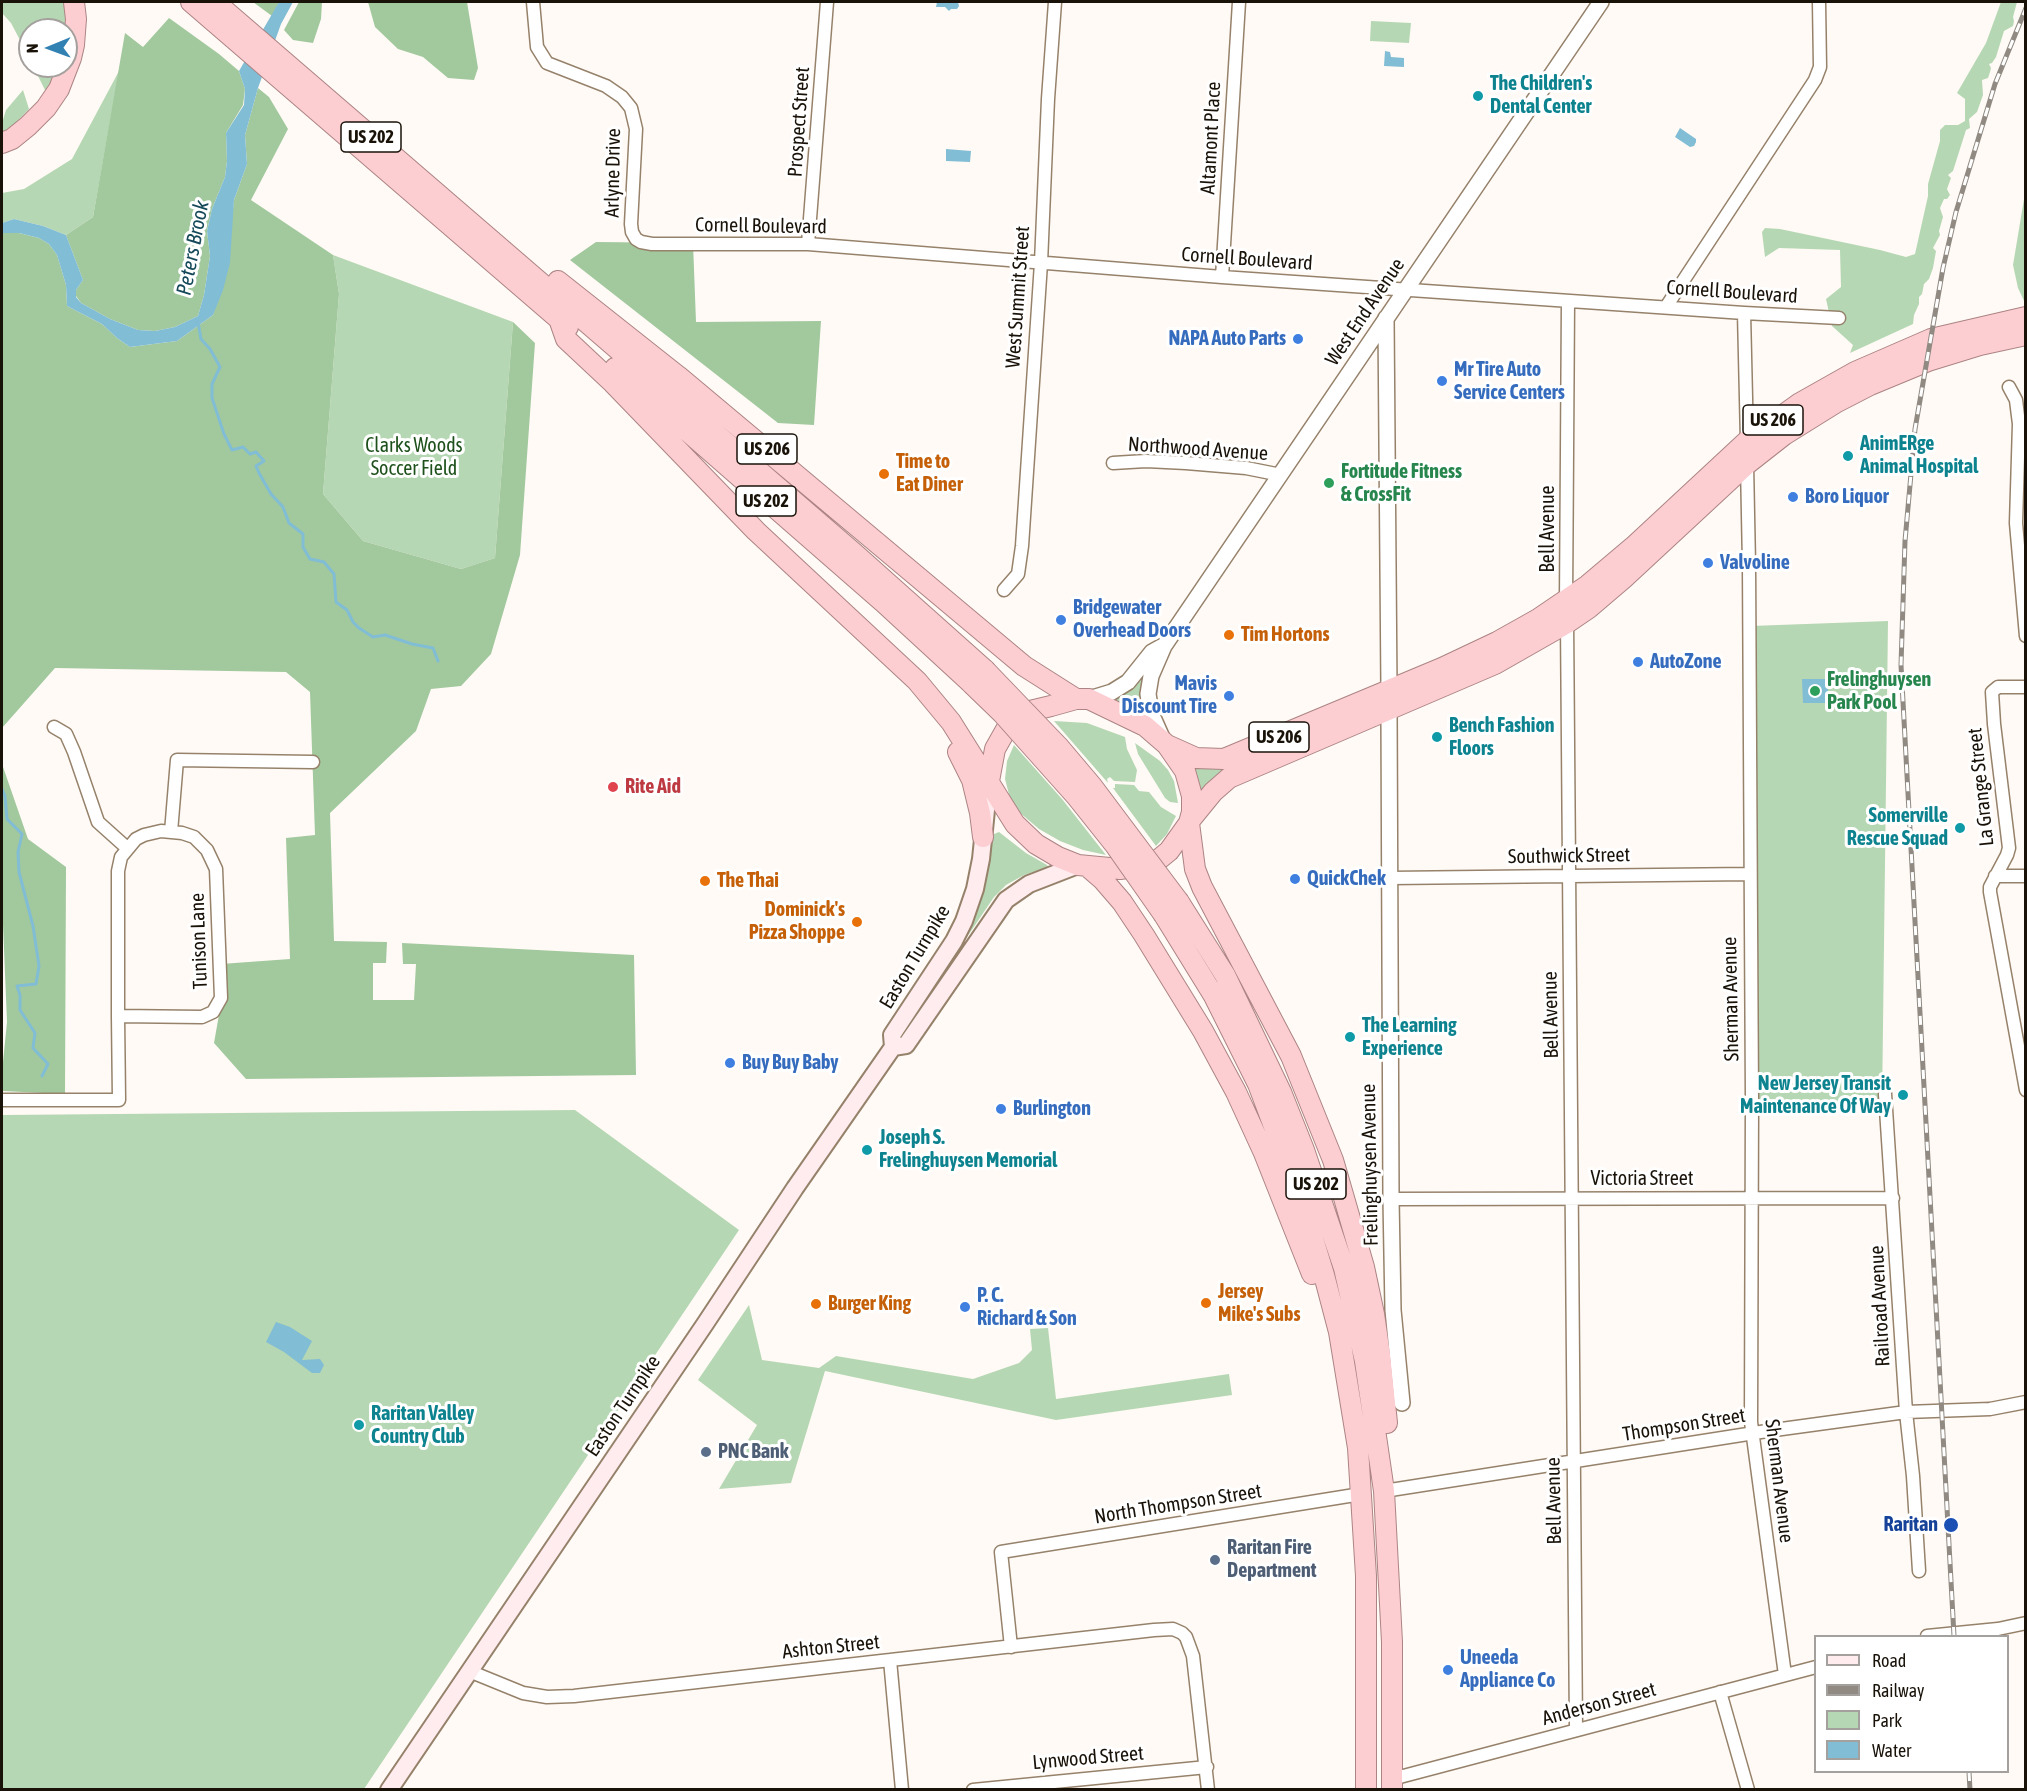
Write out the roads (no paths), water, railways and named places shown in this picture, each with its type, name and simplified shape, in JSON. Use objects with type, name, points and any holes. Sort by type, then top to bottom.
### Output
[{"type":"highway","points":[[2,143],[12,139],[28,126],[46,108],[59,89],[74,45],[76,19],[74,2]]},
{"type":"highway","name":"US 202","points":[[191,2],[220,9],[288,75],[559,319],[883,602],[979,677],[1059,747],[1092,786],[1179,902],[1225,975],[1281,1092],[1325,1208],[1344,1268],[1365,1361],[1384,1491],[1391,1630],[1392,1784]]},
{"type":"highway","name":"US 202","points":[[288,75],[452,206],[854,553],[979,677],[1002,713],[1076,796],[1164,915],[1214,996],[1257,1084],[1299,1193],[1339,1332],[1350,1399],[1361,1494],[1366,1575],[1366,1790]]},
{"type":"highway","name":"US 206","points":[[452,206],[482,221],[687,384],[1024,666],[1083,699],[1145,726],[1165,742],[1196,758],[1224,759],[1497,642],[1566,601],[1620,558],[1747,441],[1774,420],[1817,393],[1886,358],[1931,339],[2025,317]]},
{"type":"highway","name":"US 206","points":[[559,319],[567,339],[613,383],[756,531],[916,681],[951,722],[1009,816],[1024,834],[1052,854],[1083,866],[1120,869],[1148,864],[1158,860],[1169,851],[1213,792],[1229,778],[1495,664],[1567,623],[1631,573],[1747,464],[1807,420],[1901,372],[1953,353],[2025,335]]},
{"type":"highway","points":[[850,618],[857,637],[931,714],[954,746],[972,780],[983,837]]},
{"type":"highway","points":[[989,781],[995,749],[1008,726],[1018,717],[1030,711],[1083,699]]},
{"type":"highway","name":"US 206","points":[[1165,742],[1185,771],[1192,805],[1190,821]]},
{"type":"highway","points":[[1190,821],[1195,869],[1202,887],[1291,1056],[1333,1160],[1349,1212],[1364,1267],[1380,1355],[1389,1455],[1384,1491]]},
{"type":"highway","points":[[1083,866],[1112,890],[1144,935],[1203,1031],[1236,1092],[1293,1224],[1326,1315],[1350,1399]]},
{"type":"main road","name":"Easton Turnpike","points":[[394,1788],[469,1671],[795,1188],[893,1047],[892,1035],[954,941],[964,921],[975,889],[981,859],[989,781]]},
{"type":"main road","name":"Easton Turnpike","points":[[893,1047],[906,1045],[1006,900],[1029,884],[1083,866]]},
{"type":"street","name":"Arlyne Drive","points":[[533,2],[537,47],[547,63],[606,86],[622,97],[631,108],[636,129],[632,232],[636,239],[652,244]]},
{"type":"street","name":"Prospect Street","points":[[808,244],[826,2]]},
{"type":"street","name":"West Summit Street","points":[[1004,590],[1018,574],[1022,546],[1041,263],[1055,2]]},
{"type":"street","name":"Altamont Place","points":[[1222,277],[1239,2]]},
{"type":"street","name":"West End Avenue","points":[[1165,742],[1151,713],[1148,694],[1151,676],[1164,646],[1601,2]]},
{"type":"street","points":[[1666,307],[1815,80],[1820,66],[1819,2]]},
{"type":"street","name":"Cornell Boulevard","points":[[652,244],[808,244],[1222,277],[1839,318]]},
{"type":"street","name":"Bell Avenue","points":[[1568,301],[1566,601],[1576,1730]]},
{"type":"street","points":[[1744,313],[1747,441]]},
{"type":"street","points":[[1386,318],[1389,690]]},
{"type":"street","points":[[2008,387],[2016,400],[2019,424],[2016,523],[2025,636]]},
{"type":"street","name":"Northwood Avenue","points":[[1113,463],[1146,461],[1196,464],[1246,468],[1281,474]]},
{"type":"street","name":"Sherman Avenue","points":[[1747,464],[1752,1434],[1785,1675]]},
{"type":"street","name":"West End Avenue","points":[[1083,699],[1112,692],[1128,682],[1152,652],[1164,646]]},
{"type":"street","name":"La Grange Street","points":[[2025,687],[1995,688],[1992,692],[2009,848],[1990,892],[2025,1090]]},
{"type":"street","name":"Frelinghuysen Avenue","points":[[1389,711],[1393,1310],[1402,1403]]},
{"type":"street","points":[[2,1100],[119,1100],[118,871],[121,857],[127,848],[98,822],[66,734],[54,727]]},
{"type":"street","points":[[171,832],[177,760],[313,762]]},
{"type":"street","name":"Tunison Lane","points":[[118,1017],[202,1017],[213,1012],[221,998],[216,869],[207,850],[194,837],[161,831],[136,839],[127,848]]},
{"type":"street","name":"Southwick Street","points":[[1390,878],[1749,874]]},
{"type":"street","points":[[1995,876],[2025,876]]},
{"type":"street","points":[[2012,1021],[2025,1020]]},
{"type":"street","name":"Railroad Avenue","points":[[1885,1094],[1919,1571]]},
{"type":"street","name":"Victoria Street","points":[[1391,1199],[1893,1198]]},
{"type":"street","name":"Thompson Street","points":[[1384,1491],[1906,1412],[1990,1409],[2025,1402]]},
{"type":"street","name":"North Thompson Street","points":[[1011,1647],[1002,1552],[1361,1494]]},
{"type":"street","points":[[1937,1635],[1998,1629],[2025,1623]]},
{"type":"street","name":"Ashton Street","points":[[469,1671],[523,1693],[547,1697],[574,1696],[1166,1629],[1182,1633],[1191,1648],[1207,1767]]},
{"type":"street","points":[[890,1660],[902,1790]]},
{"type":"street","name":"Anderson Street","points":[[1392,1784],[1576,1730],[1814,1667]]},
{"type":"street","points":[[1720,1692],[1748,1790]]},
{"type":"street","points":[[1207,1767],[1208,1790]]},
{"type":"street","name":"Lynwood Street","points":[[973,1790],[1207,1767]]},
{"type":"water","points":[[279,2],[293,2],[281,24],[258,88],[245,135],[247,164],[234,200],[230,263],[213,315],[177,341],[130,347],[102,324],[67,306],[66,285],[57,255],[49,244],[39,238],[19,233],[2,233],[2,223],[14,219],[43,226],[66,235],[83,280],[76,290],[76,297],[81,303],[110,319],[138,330],[155,331],[175,327],[198,316],[210,256],[207,231],[212,209],[225,177],[226,133],[244,105],[245,89],[239,71]]},
{"type":"water","points":[[937,2],[958,2],[959,6],[949,11],[945,7],[936,7]]},
{"type":"water","points":[[1385,51],[1390,52],[1391,57],[1404,58],[1404,67],[1384,66]]},
{"type":"water","points":[[1680,128],[1696,139],[1694,146],[1690,147],[1675,137]]},
{"type":"water","points":[[946,149],[971,151],[970,162],[946,161]]},
{"type":"water","name":"Frelinghuysen Park Pool","points":[[1802,679],[1827,679],[1829,703],[1803,703]]},
{"type":"water","points":[[276,1322],[290,1327],[312,1341],[302,1360],[320,1359],[324,1365],[320,1373],[312,1373],[266,1342]]},
{"type":"waterway","points":[[198,322],[201,339],[210,349],[220,367],[212,384],[212,398],[224,434],[232,450],[243,447],[250,454],[256,452],[264,461],[256,466],[259,473],[271,494],[283,507],[289,523],[303,534],[303,547],[310,559],[324,562],[334,574],[336,602],[347,610],[359,628],[373,637],[385,635],[433,648],[438,661]]},
{"type":"waterway","points":[[2,789],[5,796],[7,819],[22,834],[18,852],[19,872],[33,926],[39,966],[36,984],[17,986],[20,995],[20,1010],[35,1033],[33,1048],[48,1064],[42,1076]]},
{"type":"railway","points":[[1954,1635],[1901,665],[1905,541],[1915,429],[1943,268],[1956,212],[1995,84],[2026,8]]},
{"type":"railway","points":[[1969,1773],[1970,1790]]},
{"type":"place","name":"The Children's Dental Center","points":[[1478,96]]},
{"type":"place","name":"NAPA Auto Parts","points":[[1298,339]]},
{"type":"place","name":"Mr Tire Auto Service Centers","points":[[1442,381]]},
{"type":"place","name":"AnimERge Animal Hospital","points":[[1848,456]]},
{"type":"place","name":"Time to Eat Diner","points":[[884,474]]},
{"type":"place","name":"Fortitude Fitness & CrossFit","points":[[1329,483]]},
{"type":"place","name":"Boro Liquor","points":[[1793,497]]},
{"type":"place","name":"Valvoline","points":[[1708,563]]},
{"type":"place","name":"Bridgewater Overhead Doors","points":[[1061,620]]},
{"type":"place","name":"Tim Hortons","points":[[1229,635]]},
{"type":"place","name":"AutoZone","points":[[1638,662]]},
{"type":"place","name":"Frelinghuysen Park Pool","points":[[1815,691]]},
{"type":"place","name":"Mavis Discount Tire","points":[[1229,696]]},
{"type":"place","name":"Bench Fashion Floors","points":[[1437,737]]},
{"type":"place","name":"Rite Aid","points":[[613,787]]},
{"type":"place","name":"Somerville Rescue Squad","points":[[1960,828]]},
{"type":"place","name":"QuickChek","points":[[1295,879]]},
{"type":"place","name":"The Thai","points":[[705,881]]},
{"type":"place","name":"Dominick's Pizza Shoppe","points":[[857,922]]},
{"type":"place","name":"The Learning Experience","points":[[1350,1037]]},
{"type":"place","name":"Buy Buy Baby","points":[[730,1063]]},
{"type":"place","name":"New Jersey Transit Maintenance Of Way","points":[[1903,1095]]},
{"type":"place","name":"Burlington","points":[[1001,1109]]},
{"type":"place","name":"Joseph S. Frelinghuysen Memorial","points":[[867,1150]]},
{"type":"place","name":"Jersey Mike's Subs","points":[[1206,1303]]},
{"type":"place","name":"Burger King","points":[[816,1304]]},
{"type":"place","name":"P. C. Richard & Son","points":[[965,1307]]},
{"type":"place","name":"Raritan Valley Country Club","points":[[359,1425]]},
{"type":"place","name":"PNC Bank","points":[[706,1452]]},
{"type":"place","name":"Raritan","points":[[1951,1525]]},
{"type":"place","name":"Raritan Fire Department","points":[[1215,1560]]},
{"type":"place","name":"Uneeda Appliance Co","points":[[1448,1670]]},
{"type":"water label","name":"Peters Brook","points":[[193,248]]},
{"type":"park label","name":"Clarks Woods Soccer Field","points":[[414,458]]}]
